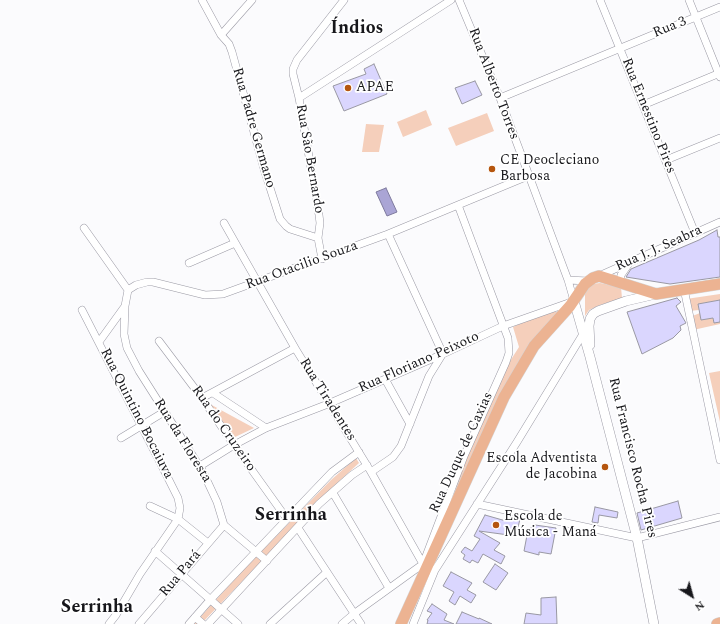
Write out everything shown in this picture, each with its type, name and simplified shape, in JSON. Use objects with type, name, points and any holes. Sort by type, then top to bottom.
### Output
[{"type":"main road","points":[[594,278],[620,283],[656,294],[720,284]]},
{"type":"main road","name":"Rua Duque de Caxias","points":[[401,624],[508,390],[534,346],[572,303],[582,288],[594,278]]},
{"type":"street","name":"Rua Padre Germano","points":[[202,0],[221,35],[229,44],[232,52],[255,136],[280,218],[290,229],[318,238]]},
{"type":"street","points":[[221,35],[252,0]]},
{"type":"street","name":"Rua São Bernardo","points":[[322,259],[318,238],[320,223],[319,215],[299,98],[293,74],[297,60],[344,0]]},
{"type":"street","points":[[299,98],[451,0]]},
{"type":"street","name":"Rua Alberto Torres","points":[[460,0],[500,98],[568,280]]},
{"type":"street","name":"Rua Ernestino Pires","points":[[600,0],[695,233]]},
{"type":"street","points":[[643,105],[720,75],[688,0]]},
{"type":"street","name":"Rua 3","points":[[500,98],[720,7]]},
{"type":"street","points":[[666,160],[720,138]]},
{"type":"street","name":"Rua Otacilio Souza","points":[[128,290],[141,283],[153,282],[204,295],[214,296],[234,291],[388,234],[528,176]]},
{"type":"street","name":"Rua Duque de Caxias","points":[[413,624],[428,567],[464,456],[506,362],[509,346],[458,205]]},
{"type":"street","name":"Rua J. J. Seabra","points":[[594,278],[720,222]]},
{"type":"street","name":"Rua Tiradentes","points":[[224,223],[328,404],[367,465],[428,567]]},
{"type":"street","points":[[84,228],[128,290],[124,306],[99,342]]},
{"type":"street","points":[[371,472],[388,461],[401,446],[429,376],[443,354],[388,234]]},
{"type":"street","points":[[189,263],[235,243]]},
{"type":"street","points":[[620,283],[621,275],[631,261]]},
{"type":"street","points":[[568,280],[594,278]]},
{"type":"street","name":"Rua Francisco Rocha Pires","points":[[568,280],[572,303],[590,357],[637,538],[654,624]]},
{"type":"street","points":[[684,289],[720,460]]},
{"type":"street","points":[[590,357],[589,326],[590,319],[593,314],[626,301],[656,294]]},
{"type":"street","name":"Rua Floriano Peixoto","points":[[200,466],[234,445],[266,428],[328,404],[503,326],[572,303]]},
{"type":"street","name":"Rua da Floresta","points":[[124,306],[124,334],[127,348],[164,412],[200,466],[217,502],[224,525]]},
{"type":"street","name":"Rua Quintino Bocaiuva","points":[[82,310],[178,498],[180,508],[178,519]]},
{"type":"street","name":"Rua Duque de Caxias","points":[[428,567],[477,504],[583,334]]},
{"type":"street","name":"Rua do Cruzeiro","points":[[159,341],[202,398],[287,518]]},
{"type":"street","points":[[202,398],[295,348]]},
{"type":"street","points":[[385,379],[410,424]]},
{"type":"street","points":[[213,393],[266,428]]},
{"type":"street","points":[[120,438],[164,412]]},
{"type":"street","points":[[189,624],[287,518],[332,472],[359,452]]},
{"type":"street","points":[[208,624],[319,504],[352,475],[367,465]]},
{"type":"street","points":[[333,492],[389,588]]},
{"type":"street","points":[[310,495],[319,504]]},
{"type":"street","points":[[477,504],[637,538],[720,516]]},
{"type":"street","points":[[150,506],[178,519],[208,543]]},
{"type":"street","points":[[109,624],[155,551],[178,519]]},
{"type":"street","points":[[224,525],[267,560]]},
{"type":"street","name":"Rua Pará","points":[[139,624],[224,525]]},
{"type":"street","points":[[298,528],[361,624]]},
{"type":"street","points":[[155,551],[238,624]]},
{"type":"street","points":[[342,624],[389,588],[428,567]]},
{"type":"street","points":[[270,624],[327,572]]},
{"type":"street","points":[[195,617],[203,624]]},
{"type":"shaded area","points":[[426,110],[432,125],[403,137],[397,122]]},
{"type":"shaded area","points":[[487,113],[494,131],[456,146],[448,128]]},
{"type":"shaded area","points":[[366,124],[384,125],[379,152],[362,152]]},
{"type":"shaded area","points":[[386,188],[397,212],[387,216],[376,192]]},
{"type":"shaded area","points":[[600,283],[621,287],[622,298],[589,310],[585,316],[585,291],[592,284]]},
{"type":"shaded area","points":[[720,294],[720,300],[698,304],[699,310],[689,311],[686,299]]},
{"type":"shaded area","points":[[553,311],[561,313],[529,348],[431,542],[505,369],[519,347],[513,327]]},
{"type":"shaded area","points":[[700,313],[701,320],[713,318],[714,323],[720,322],[720,324],[693,330],[690,317]]},
{"type":"shaded area","points":[[720,371],[720,422],[709,373]]},
{"type":"shaded area","points":[[208,403],[254,428],[233,438]]},
{"type":"shaded area","points":[[356,458],[359,463],[335,485],[201,624],[194,624],[243,570],[331,480]]},
{"type":"building","name":"APAE","points":[[374,64],[387,94],[344,111],[333,86],[366,74],[364,69]]},
{"type":"building","points":[[475,81],[482,95],[462,104],[455,88]]},
{"type":"building","points":[[717,230],[718,237],[720,237],[720,277],[670,284],[626,277],[631,269],[699,240]]},
{"type":"building","points":[[677,298],[681,302],[676,306],[686,323],[680,326],[681,330],[673,338],[642,354],[627,312]]},
{"type":"building","points":[[720,300],[720,322],[714,323],[713,318],[701,320],[698,304]]},
{"type":"building","points":[[678,501],[682,518],[641,530],[637,513]]},
{"type":"building","points":[[595,507],[618,512],[617,518],[599,515],[598,523],[592,522]]},
{"type":"building","points":[[485,515],[506,521],[507,517],[520,519],[516,536],[479,531],[500,543],[494,550],[505,556],[501,564],[483,554],[478,563],[472,560],[470,563],[463,559],[465,555],[461,552],[465,547],[472,551],[480,539],[474,536]]},
{"type":"building","points":[[535,525],[556,528],[551,554],[539,552],[539,555],[524,551],[528,530]]},
{"type":"building","points":[[495,564],[508,573],[496,590],[483,582]]},
{"type":"building","points":[[451,572],[472,583],[467,590],[476,595],[471,603],[460,596],[455,605],[449,601],[454,592],[443,586]]},
{"type":"building","points":[[556,597],[557,624],[524,624],[526,613],[541,615],[541,598]]},
{"type":"building","points":[[432,604],[447,614],[444,620],[454,624],[427,624],[427,620],[432,613],[427,611]]},
{"type":"building","points":[[462,612],[479,618],[492,624],[456,624]]},
{"type":"place","name":"APAE","points":[[348,88]]},
{"type":"place","name":"CE Deocleciano Barbosa","points":[[492,169]]},
{"type":"place","name":"Escola Adventista de Jacobina","points":[[605,467]]},
{"type":"place","name":"Escola de Música - Maná","points":[[496,525]]},
{"type":"district","name":"Índios","points":[[357,29]]},
{"type":"district","name":"Serrinha","points":[[291,516]]},
{"type":"district","name":"Serrinha","points":[[97,608]]}]
